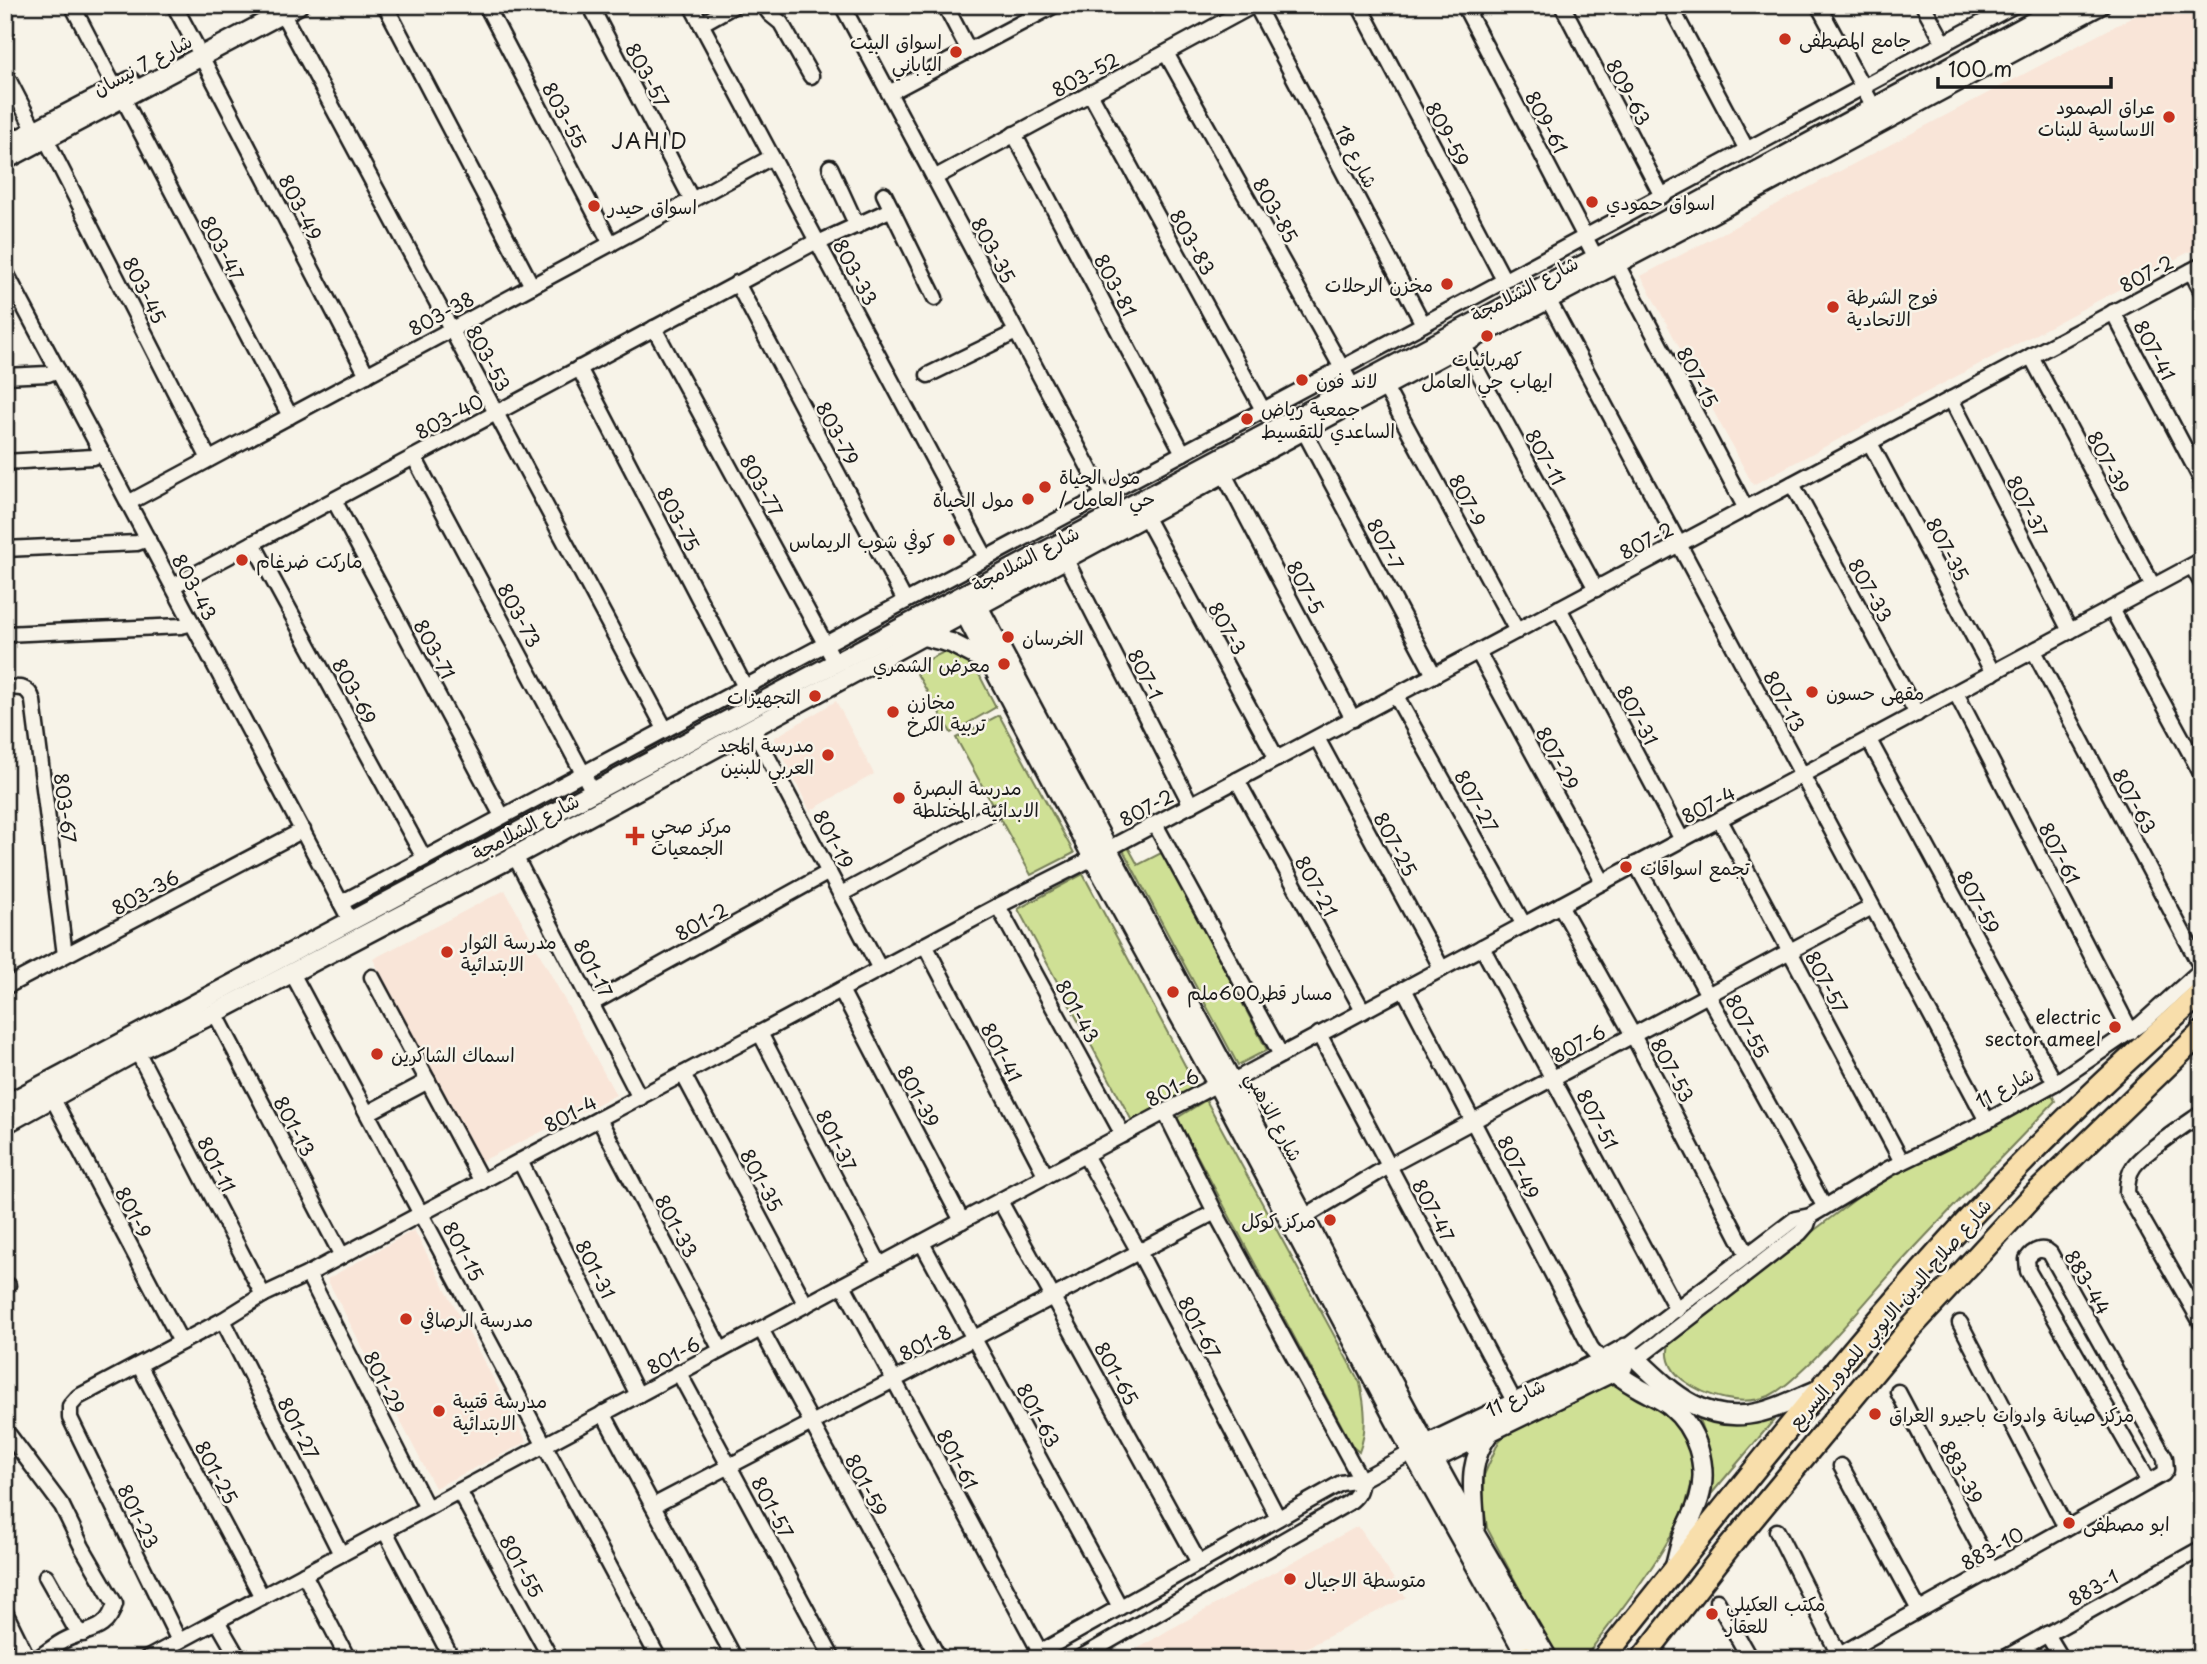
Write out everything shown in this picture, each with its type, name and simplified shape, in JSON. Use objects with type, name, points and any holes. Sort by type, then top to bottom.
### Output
[{"type":"main road","name":"شارع صلاح الدين الايوبي للمرور السريع","points":[[1603,1659],[1822,1388],[1924,1269],[2025,1159],[2202,992]]},
{"type":"main road","name":"شارع صلاح الدين الايوبي للمرور السريع","points":[[1642,1659],[1726,1551],[1909,1330],[2031,1198],[2202,1032]]},
{"type":"street","name":"803-47","points":[[72,5],[290,416]]},
{"type":"street","name":"803-49","points":[[174,5],[367,374]]},
{"type":"street","points":[[385,5],[532,286]]},
{"type":"street","name":"803-55","points":[[486,5],[611,244]]},
{"type":"street","name":"803-57","points":[[590,5],[692,200]]},
{"type":"street","name":"803-33","points":[[691,5],[986,558]]},
{"type":"street","points":[[701,24],[735,5]]},
{"type":"street","points":[[763,5],[781,23],[811,76]]},
{"type":"street","name":"803-35","points":[[842,5],[1113,513]]},
{"type":"street","points":[[945,5],[969,51]]},
{"type":"street","name":"803-52","points":[[934,178],[1255,5]]},
{"type":"street","name":"شارع 18","points":[[1255,5],[1423,324]]},
{"type":"street","name":"809-59","points":[[1359,5],[1504,281]]},
{"type":"street","name":"809-61","points":[[1464,5],[1596,258]]},
{"type":"street","name":"809-63","points":[[1562,5],[1662,197]]},
{"type":"street","points":[[1670,5],[1748,150]]},
{"type":"street","points":[[1818,5],[1874,108]]},
{"type":"street","points":[[1923,5],[1944,43]]},
{"type":"street","points":[[341,903],[1662,197],[2015,5]]},
{"type":"street","points":[[2020,5],[2030,23]]},
{"type":"street","name":"شارع الشلامجة","points":[[5,1105],[1596,258],[2064,5]]},
{"type":"street","name":"شارع الشلامجة","points":[[5,1124],[137,1051],[515,856],[1463,344],[2100,5]]},
{"type":"street","points":[[889,93],[1052,6]]},
{"type":"street","name":"شارع 7 نيسان","points":[[5,160],[40,135],[283,7]]},
{"type":"street","name":"803-53","points":[[283,7],[665,729]]},
{"type":"street","name":"803-85","points":[[1166,53],[1352,386]]},
{"type":"street","name":"803-45","points":[[5,74],[40,135],[209,459]]},
{"type":"street","name":"803-83","points":[[1090,93],[1263,410]]},
{"type":"street","name":"803-81","points":[[1014,134],[1183,453]]},
{"type":"street","name":"شارع 7 نيسان","points":[[5,146],[40,135]]},
{"type":"street","name":"803-38","points":[[128,503],[772,157]]},
{"type":"street","points":[[830,167],[857,226]]},
{"type":"street","points":[[884,194],[935,298]]},
{"type":"street","name":"803-40","points":[[173,586],[817,242],[892,209]]},
{"type":"street","name":"807-15","points":[[1617,264],[1746,509]]},
{"type":"street","points":[[2196,268],[2202,292]]},
{"type":"street","name":"807-2","points":[[1101,854],[2196,268]]},
{"type":"street","name":"803-43","points":[[7,280],[58,370],[351,922]]},
{"type":"street","name":"803-79","points":[[737,284],[905,601]]},
{"type":"street","name":"807-13","points":[[1548,299],[1987,1121]]},
{"type":"street","name":"807-41","points":[[2113,312],[2202,481]]},
{"type":"street","name":"803-77","points":[[654,328],[835,662]]},
{"type":"street","points":[[928,375],[1016,332]]},
{"type":"street","name":"807-11","points":[[1463,344],[1596,589]]},
{"type":"street","name":"807-39","points":[[2031,356],[2153,586]]},
{"type":"street","name":"803-75","points":[[579,368],[745,687]]},
{"type":"street","points":[[5,376],[48,374],[58,370]]},
{"type":"street","name":"807-9","points":[[1385,387],[1517,631]]},
{"type":"street","name":"807-37","points":[[1951,399],[2070,631]]},
{"type":"street","name":"807-7","points":[[1304,431],[1434,675]]},
{"type":"street","name":"807-35","points":[[1870,443],[1993,673]]},
{"type":"street","points":[[5,462],[93,457],[102,453]]},
{"type":"street","name":"803-73","points":[[414,457],[593,792]]},
{"type":"street","name":"807-5","points":[[1224,474],[1353,719]]},
{"type":"street","name":"807-33","points":[[1792,484],[1917,714]]},
{"type":"street","name":"803-71","points":[[334,500],[502,816]]},
{"type":"street","name":"807-3","points":[[1145,516],[1278,759]]},
{"type":"street","points":[[5,549],[137,543],[148,539]]},
{"type":"street","name":"803-69","points":[[253,543],[424,858]]},
{"type":"street","name":"807-1","points":[[1066,560],[1191,805]]},
{"type":"street","points":[[2197,563],[2202,584]]},
{"type":"street","name":"807-4","points":[[1225,1083],[2197,563]]},
{"type":"street","name":"شارع الذهبي","points":[[963,594],[1424,1452],[1475,1534],[1532,1658]]},
{"type":"street","name":"807-31","points":[[1559,608],[1682,840]]},
{"type":"street","points":[[2112,609],[2202,775]]},
{"type":"street","name":"شارع الذهبي","points":[[972,611],[989,663],[1101,854]]},
{"type":"street","points":[[5,634],[181,626],[193,623]]},
{"type":"street","points":[[924,636],[965,648],[989,663]]},
{"type":"street","name":"807-63","points":[[2034,651],[2202,969]]},
{"type":"street","name":"807-29","points":[[1478,652],[1603,883]]},
{"type":"street","name":"803-67","points":[[5,688],[24,688],[29,691],[33,701],[65,955]]},
{"type":"street","name":"807-61","points":[[1956,693],[2131,1032]]},
{"type":"street","name":"807-27","points":[[1396,696],[1524,925]]},
{"type":"street","name":"801-19","points":[[752,727],[880,969]]},
{"type":"street","name":"807-25","points":[[1317,738],[1442,969]]},
{"type":"street","name":"807-59","points":[[1869,740],[2055,1083]]},
{"type":"street","name":"807-21","points":[[1237,780],[1363,1011]]},
{"type":"street","points":[[841,894],[993,813]]},
{"type":"street","name":"807-57","points":[[1720,820],[1902,1162]]},
{"type":"street","points":[[1155,824],[1281,1055]]},
{"type":"street","name":"803-36","points":[[5,987],[303,830]]},
{"type":"street","name":"801-4","points":[[70,1406],[78,1397],[223,1320],[263,1295],[308,1275],[998,906],[1101,854]]},
{"type":"street","name":"801-17","points":[[515,856],[639,1098]]},
{"type":"street","name":"807-55","points":[[1636,864],[1824,1206]]},
{"type":"street","name":"801-2","points":[[591,1003],[830,872]]},
{"type":"street","name":"807-53","points":[[1560,905],[1633,1035],[1748,1254]]},
{"type":"street","name":"801-43","points":[[998,906],[1123,1135]]},
{"type":"street","name":"807-6","points":[[1304,1217],[1389,1166],[1872,906]]},
{"type":"street","name":"801-41","points":[[925,945],[1046,1176]]},
{"type":"street","name":"807-51","points":[[1482,947],[1677,1310]]},
{"type":"street","name":"شارع 11","points":[[1631,1354],[1677,1310],[1795,1219],[1810,1216],[1902,1162],[1987,1121],[2055,1083],[2131,1032],[2202,969]]},
{"type":"street","name":"801-15","points":[[292,972],[659,1659]]},
{"type":"street","points":[[372,977],[482,1182]]},
{"type":"street","name":"807-49","points":[[1404,989],[1591,1348],[1609,1367]]},
{"type":"street","name":"801-39","points":[[841,990],[962,1221]]},
{"type":"street","name":"801-13","points":[[215,1013],[342,1256]]},
{"type":"street","name":"801-37","points":[[760,1033],[880,1265]]},
{"type":"street","name":"807-47","points":[[1320,1034],[1516,1403]]},
{"type":"street","name":"801-11","points":[[137,1051],[263,1295]]},
{"type":"street","name":"801-35","points":[[684,1074],[806,1305]]},
{"type":"street","points":[[368,1113],[428,1081]]},
{"type":"street","name":"شارع الذهبي","points":[[1225,1083],[1304,1217],[1532,1658]]},
{"type":"street","name":"801-6","points":[[146,1659],[1165,1112],[1225,1083]]},
{"type":"street","name":"801-9","points":[[53,1099],[181,1342]]},
{"type":"street","points":[[1078,1659],[1352,1500],[1359,1492],[1361,1480],[1215,1212],[1165,1112]]},
{"type":"street","points":[[2202,1112],[2139,1160],[2131,1171],[2127,1194],[2202,1324]]},
{"type":"street","name":"801-33","points":[[599,1119],[721,1350]]},
{"type":"street","name":"801-67","points":[[1085,1155],[1139,1252],[1278,1518]]},
{"type":"street","name":"801-31","points":[[520,1161],[638,1395]]},
{"type":"street","name":"801-65","points":[[1000,1201],[1199,1563]]},
{"type":"street","name":"801-8","points":[[653,1506],[1215,1212]]},
{"type":"street","name":"شارع 11","points":[[1424,1452],[1490,1432],[1631,1354],[1801,1233],[1810,1216]]},
{"type":"street","name":"801-63","points":[[922,1243],[1120,1607]]},
{"type":"street","name":"883-44","points":[[2149,1482],[2028,1270],[2026,1262],[2033,1252],[2040,1250],[2050,1253],[2165,1458],[2167,1467]]},
{"type":"street","name":"801-29","points":[[308,1275],[427,1508]]},
{"type":"street","name":"801-61","points":[[843,1285],[1034,1655]]},
{"type":"street","name":"801-27","points":[[223,1320],[341,1554]]},
{"type":"street","points":[[1960,1323],[2066,1528]]},
{"type":"street","name":"801-59","points":[[761,1329],[939,1659]]},
{"type":"street","points":[[1631,1354],[1679,1397],[1698,1408],[1723,1414],[1760,1412],[1822,1388]]},
{"type":"street","name":"801-25","points":[[139,1365],[262,1597]]},
{"type":"street","points":[[1609,1367],[1632,1385],[1661,1400],[1678,1413],[1690,1429],[1698,1447],[1703,1472],[1702,1484],[1696,1508],[1681,1542],[1674,1571]]},
{"type":"street","name":"شارع 11","points":[[1034,1655],[1341,1483],[1361,1480],[1424,1452],[1516,1403],[1609,1367]]},
{"type":"street","name":"801-57","points":[[679,1373],[834,1659]]},
{"type":"street","name":"883-39","points":[[1898,1392],[1992,1570]]},
{"type":"street","name":"801-23","points":[[70,1406],[70,1418],[178,1641]]},
{"type":"street","points":[[603,1413],[734,1659]]},
{"type":"street","points":[[1475,1534],[1471,1487],[1473,1472],[1482,1444],[1490,1432]]},
{"type":"street","points":[[5,1436],[9,1435],[62,1506],[115,1604],[112,1615],[101,1627],[65,1640],[37,1659]]},
{"type":"street","points":[[1840,1466],[1919,1610]]},
{"type":"street","name":"883-10","points":[[1838,1657],[2163,1474],[2167,1467]]},
{"type":"street","name":"801-55","points":[[458,1491],[551,1659]]},
{"type":"street","points":[[385,1531],[452,1659]]},
{"type":"street","points":[[1777,1531],[1838,1657]]},
{"type":"street","name":"883-1","points":[[2003,1659],[2202,1548]]},
{"type":"street","points":[[304,1574],[348,1659]]},
{"type":"street","points":[[46,1576],[73,1624],[83,1634]]},
{"type":"street","points":[[1717,1601],[1749,1659]]},
{"type":"street","points":[[5,1612],[28,1659]]},
{"type":"street","points":[[217,1620],[239,1659]]},
{"type":"street","points":[[2047,1634],[2062,1659]]},
{"type":"street","points":[[2191,1659],[2202,1653]]},
{"type":"shaded area","points":[[2155,5],[2187,5],[2202,33],[2202,245],[1753,485],[1641,276]]},
{"type":"shaded area","points":[[836,701],[874,774],[810,811],[774,738]]},
{"type":"shaded area","points":[[505,890],[616,1095],[480,1162],[373,959]]},
{"type":"shaded area","points":[[414,1230],[527,1442],[435,1488],[327,1279]]},
{"type":"shaded area","points":[[1358,1526],[1406,1597],[1284,1659],[1121,1659],[1167,1631]]},
{"type":"green space","points":[[946,651],[971,659],[996,707],[951,733],[913,667]]},
{"type":"green space","points":[[999,715],[1074,853],[1031,875],[956,738]]},
{"type":"green space","points":[[1128,847],[1138,865],[1163,852],[1267,1050],[1238,1065],[1123,850]]},
{"type":"green space","points":[[1083,874],[1196,1086],[1132,1121],[1018,909]]},
{"type":"green space","points":[[2047,1093],[2052,1095],[2055,1101],[1903,1260],[1822,1350],[1780,1389],[1769,1396],[1747,1401],[1724,1399],[1692,1386],[1674,1371],[1668,1355],[1671,1338],[1877,1183]]},
{"type":"green space","points":[[1206,1100],[1360,1383],[1365,1417],[1359,1452],[1353,1447],[1177,1118]]},
{"type":"green space","points":[[1608,1384],[1633,1392],[1671,1416],[1688,1443],[1693,1472],[1679,1520],[1666,1545],[1633,1594],[1584,1659],[1557,1659],[1487,1528],[1483,1500],[1484,1475],[1499,1441],[1515,1425]]},
{"type":"green space","points":[[1779,1414],[1707,1499],[1711,1466],[1706,1438],[1698,1417],[1729,1421]]},
{"type":"place","name":"جامع المصطفى","points":[[1785,39]]},
{"type":"place","name":"اسواق البيت الياباني","points":[[956,52]]},
{"type":"place","name":"عراق الصمود الاساسية للبنات","points":[[2169,117]]},
{"type":"place","name":"اسواق حمودي","points":[[1592,202]]},
{"type":"place","name":"اسواق حيدر","points":[[594,206]]},
{"type":"place","name":"مخزن الرحلات","points":[[1447,284]]},
{"type":"place","name":"فوج الشرطة الاتحادية","points":[[1833,307]]},
{"type":"place","name":"كهربائيات ايهاب حي العامل","points":[[1487,336]]},
{"type":"place","name":"لاند فون","points":[[1302,380]]},
{"type":"place","name":"جمعية رياض الساعدي للتقسيط","points":[[1247,419]]},
{"type":"place","name":"مول الحياة / حي العامل","points":[[1045,487]]},
{"type":"place","name":"مول الحياة","points":[[1028,499]]},
{"type":"place","name":"كوفي شوب الريماس","points":[[949,540]]},
{"type":"place","name":"ماركت ضرغام","points":[[242,560]]},
{"type":"place","name":"الخرسان","points":[[1008,637]]},
{"type":"place","name":"معرض الشمري","points":[[1004,664]]},
{"type":"place","name":"مقهى حسون","points":[[1812,692]]},
{"type":"place","name":"التجهيزات","points":[[815,696]]},
{"type":"place","name":"مخازن تربية الكرخ","points":[[893,712]]},
{"type":"place","name":"مدرسة المجد العربي للبنين","points":[[828,755]]},
{"type":"place","name":"مدرسة البصرة الابدائية المختلطة","points":[[899,798]]},
{"type":"place","name":"مركز صحي الجمعيات","points":[[635,836]]},
{"type":"place","name":"تجمع اسواقات","points":[[1626,867]]},
{"type":"place","name":"مدرسة الثوار الابتدائية","points":[[447,952]]},
{"type":"place","name":"مسار قطر600ملم","points":[[1173,992]]},
{"type":"place","name":"electric sector ameel","points":[[2115,1027]]},
{"type":"place","name":"اسماك الشاكرين","points":[[377,1054]]},
{"type":"place","name":"مركز كوكل","points":[[1330,1220]]},
{"type":"place","name":"مدرسة الرصافي","points":[[406,1319]]},
{"type":"place","name":"مدرسة قتيبة الابتدائية","points":[[439,1411]]},
{"type":"place","name":"مركز صيانة وادوات باجيرو العراق","points":[[1875,1414]]},
{"type":"place","name":"ابو مصطفى","points":[[2069,1523]]},
{"type":"place","name":"متوسطة الاجيال","points":[[1290,1579]]},
{"type":"place","name":"مكتب العكيلي للعقار","points":[[1712,1614]]},
{"type":"district","name":"JAHID","points":[[650,140]]}]
